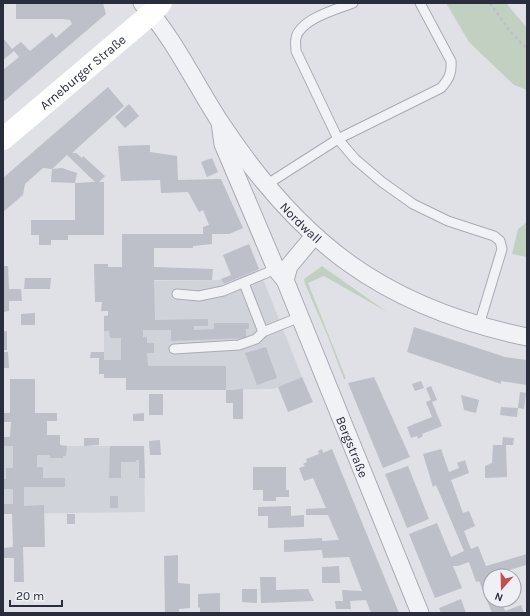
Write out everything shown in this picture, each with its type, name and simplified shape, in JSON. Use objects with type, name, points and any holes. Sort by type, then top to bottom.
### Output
[{"type":"main road","name":"Arneburger Straße","points":[[3,139],[152,6]]},
{"type":"street","name":"Nordwall","points":[[152,6],[220,122],[266,185],[314,236],[338,256],[381,285],[423,306],[479,325],[527,337]]},
{"type":"street","name":"Bergstraße","points":[[220,122],[223,144],[300,317],[420,613]]},
{"type":"street","points":[[281,275],[314,236]]},
{"type":"lane","points":[[353,3],[313,19],[300,30],[296,38],[296,51],[338,139],[355,159],[382,182],[413,204],[448,220],[494,236],[500,241],[502,249],[479,325]]},
{"type":"lane","points":[[266,185],[338,139],[442,88],[448,80],[451,71],[451,61],[420,3]]},
{"type":"lane","points":[[177,294],[200,296],[223,291],[244,283],[281,275]]},
{"type":"lane","points":[[244,283],[263,332]]},
{"type":"lane","points":[[174,349],[239,345],[256,339],[263,332],[300,317]]},
{"type":"path","points":[[490,3],[509,30],[527,49]]},
{"type":"shaded area","points":[[108,267],[122,267],[122,281],[222,280],[224,284],[259,269],[302,377],[273,389],[144,390],[144,378],[104,378],[104,316],[108,315]]},
{"type":"shaded area","points":[[3,446],[144,446],[145,512],[3,514]]},
{"type":"green space","points":[[446,3],[506,3],[527,28],[527,90],[514,85],[469,42]]},
{"type":"green space","points":[[527,222],[527,257],[512,254],[518,229]]},
{"type":"green space","points":[[322,266],[387,312],[324,276],[308,283],[346,379],[344,379],[305,284],[304,279]]},
{"type":"building","points":[[16,3],[103,3],[106,14],[3,102],[3,70],[19,57],[14,51],[3,60],[3,38],[12,49],[21,42],[30,51],[52,33],[56,38],[72,24],[70,20],[63,19],[16,19]]},
{"type":"building","points":[[108,87],[124,106],[72,153],[76,153],[82,158],[83,156],[105,176],[99,182],[104,182],[104,235],[68,235],[68,240],[51,240],[51,245],[39,245],[39,235],[31,235],[31,220],[75,220],[75,183],[95,182],[67,155],[52,169],[43,168],[25,184],[23,195],[3,212],[3,178]]},
{"type":"building","points":[[129,104],[139,116],[125,128],[115,117]]},
{"type":"building","points":[[150,145],[150,152],[177,156],[178,180],[221,179],[243,228],[229,234],[212,234],[212,244],[193,246],[193,248],[154,248],[154,267],[213,269],[212,280],[154,280],[155,320],[208,319],[208,326],[194,326],[194,330],[214,329],[214,323],[249,323],[249,329],[246,329],[246,338],[171,341],[171,330],[143,330],[143,337],[147,337],[147,343],[154,343],[154,353],[147,353],[148,366],[226,366],[226,390],[126,390],[126,378],[104,378],[104,374],[99,374],[99,358],[90,358],[91,352],[104,352],[104,360],[121,360],[121,338],[110,338],[109,331],[104,331],[104,316],[108,316],[108,311],[101,311],[102,302],[95,302],[94,264],[108,264],[108,267],[122,267],[122,234],[203,234],[203,227],[209,225],[203,210],[199,212],[188,192],[161,193],[160,180],[121,181],[118,146]]},
{"type":"building","points":[[212,158],[218,172],[207,177],[201,162]]},
{"type":"building","points":[[62,168],[77,173],[75,183],[51,182],[52,169]]},
{"type":"building","points":[[249,244],[259,269],[224,284],[221,279],[231,275],[223,255]]},
{"type":"building","points":[[3,266],[8,266],[9,289],[21,289],[22,301],[9,301],[9,311],[3,312]]},
{"type":"building","points":[[25,278],[51,278],[50,289],[24,289]]},
{"type":"building","points":[[35,313],[35,325],[21,325],[21,314]]},
{"type":"building","points":[[414,327],[505,357],[527,360],[527,385],[501,381],[501,384],[407,352]]},
{"type":"building","points":[[3,331],[7,331],[7,350],[3,350]]},
{"type":"building","points":[[266,347],[277,378],[257,385],[245,353]]},
{"type":"building","points":[[3,352],[8,352],[9,368],[3,368]]},
{"type":"building","points":[[302,377],[313,402],[288,412],[278,387]]},
{"type":"building","points":[[374,377],[410,457],[383,468],[348,383]]},
{"type":"building","points":[[10,379],[35,379],[35,413],[57,413],[57,421],[47,421],[47,435],[60,435],[60,445],[67,446],[66,456],[63,456],[63,458],[51,458],[49,455],[37,455],[37,467],[43,467],[43,478],[65,478],[65,487],[24,487],[24,506],[44,505],[45,547],[23,547],[24,582],[14,582],[14,558],[3,558],[3,548],[13,547],[12,514],[3,514],[3,504],[13,504],[13,489],[3,489],[3,479],[6,479],[6,468],[13,468],[13,446],[3,446],[3,437],[10,437],[11,422],[3,422],[3,413],[10,413]]},
{"type":"building","points":[[421,381],[424,388],[415,391],[412,384]]},
{"type":"building","points":[[431,386],[437,400],[432,402],[442,426],[422,434],[423,436],[418,439],[417,436],[411,438],[407,427],[432,417],[426,402],[431,400],[426,388]]},
{"type":"building","points":[[243,389],[243,419],[233,419],[233,403],[226,403],[226,390]]},
{"type":"building","points":[[520,392],[526,393],[524,409],[518,408]]},
{"type":"building","points":[[149,394],[163,394],[163,415],[149,415]]},
{"type":"building","points":[[461,395],[479,400],[476,413],[464,410]]},
{"type":"building","points":[[501,407],[518,408],[517,417],[500,415]]},
{"type":"building","points":[[144,413],[144,421],[133,421],[133,414]]},
{"type":"building","points":[[503,437],[514,438],[513,445],[506,445],[507,477],[485,478],[485,466],[492,463],[493,445],[502,445]]},
{"type":"building","points":[[84,438],[99,438],[99,445],[84,446]]},
{"type":"building","points":[[160,440],[161,455],[150,455],[149,441]]},
{"type":"building","points":[[110,446],[144,446],[145,478],[139,478],[139,460],[136,460],[136,462],[121,462],[121,478],[109,478]]},
{"type":"building","points":[[322,449],[323,453],[332,449],[399,613],[371,613],[366,600],[350,601],[351,609],[336,609],[335,601],[343,601],[342,590],[362,591],[349,557],[323,558],[322,550],[284,552],[284,540],[322,538],[322,541],[339,540],[328,515],[306,515],[306,509],[326,508],[313,478],[304,481],[299,468],[305,466],[303,464],[307,462],[306,459],[319,454],[318,451]]},
{"type":"building","points":[[441,449],[449,472],[459,468],[457,463],[465,460],[469,473],[451,480],[463,513],[469,511],[475,526],[464,531],[471,549],[478,546],[486,566],[527,554],[526,565],[516,568],[482,568],[482,588],[479,581],[476,582],[469,562],[458,566],[453,566],[462,588],[435,598],[409,534],[437,523],[451,557],[464,551],[436,485],[433,487],[423,454]]},
{"type":"building","points":[[408,466],[429,519],[407,528],[385,474]]},
{"type":"building","points":[[253,467],[286,467],[286,490],[289,490],[289,497],[276,497],[276,501],[263,501],[263,490],[253,490]]},
{"type":"building","points":[[110,496],[118,496],[118,508],[110,508]]},
{"type":"building","points":[[291,506],[291,516],[304,515],[304,527],[268,528],[268,516],[258,516],[258,507]]},
{"type":"building","points":[[67,514],[75,514],[75,524],[67,524]]},
{"type":"building","points":[[178,555],[178,583],[190,584],[190,608],[179,609],[179,613],[165,613],[164,556]]},
{"type":"building","points":[[339,566],[340,583],[322,583],[322,567]]},
{"type":"building","points":[[260,577],[276,577],[276,590],[308,589],[314,601],[261,603]]},
{"type":"building","points":[[242,589],[257,589],[257,603],[242,602]]},
{"type":"building","points":[[220,593],[220,613],[200,613],[200,608],[198,607],[198,594]]},
{"type":"building","points":[[461,599],[466,613],[441,613],[439,608]]},
{"type":"building","points":[[490,608],[504,608],[505,611],[513,608],[522,608],[524,613],[492,613]]}]
